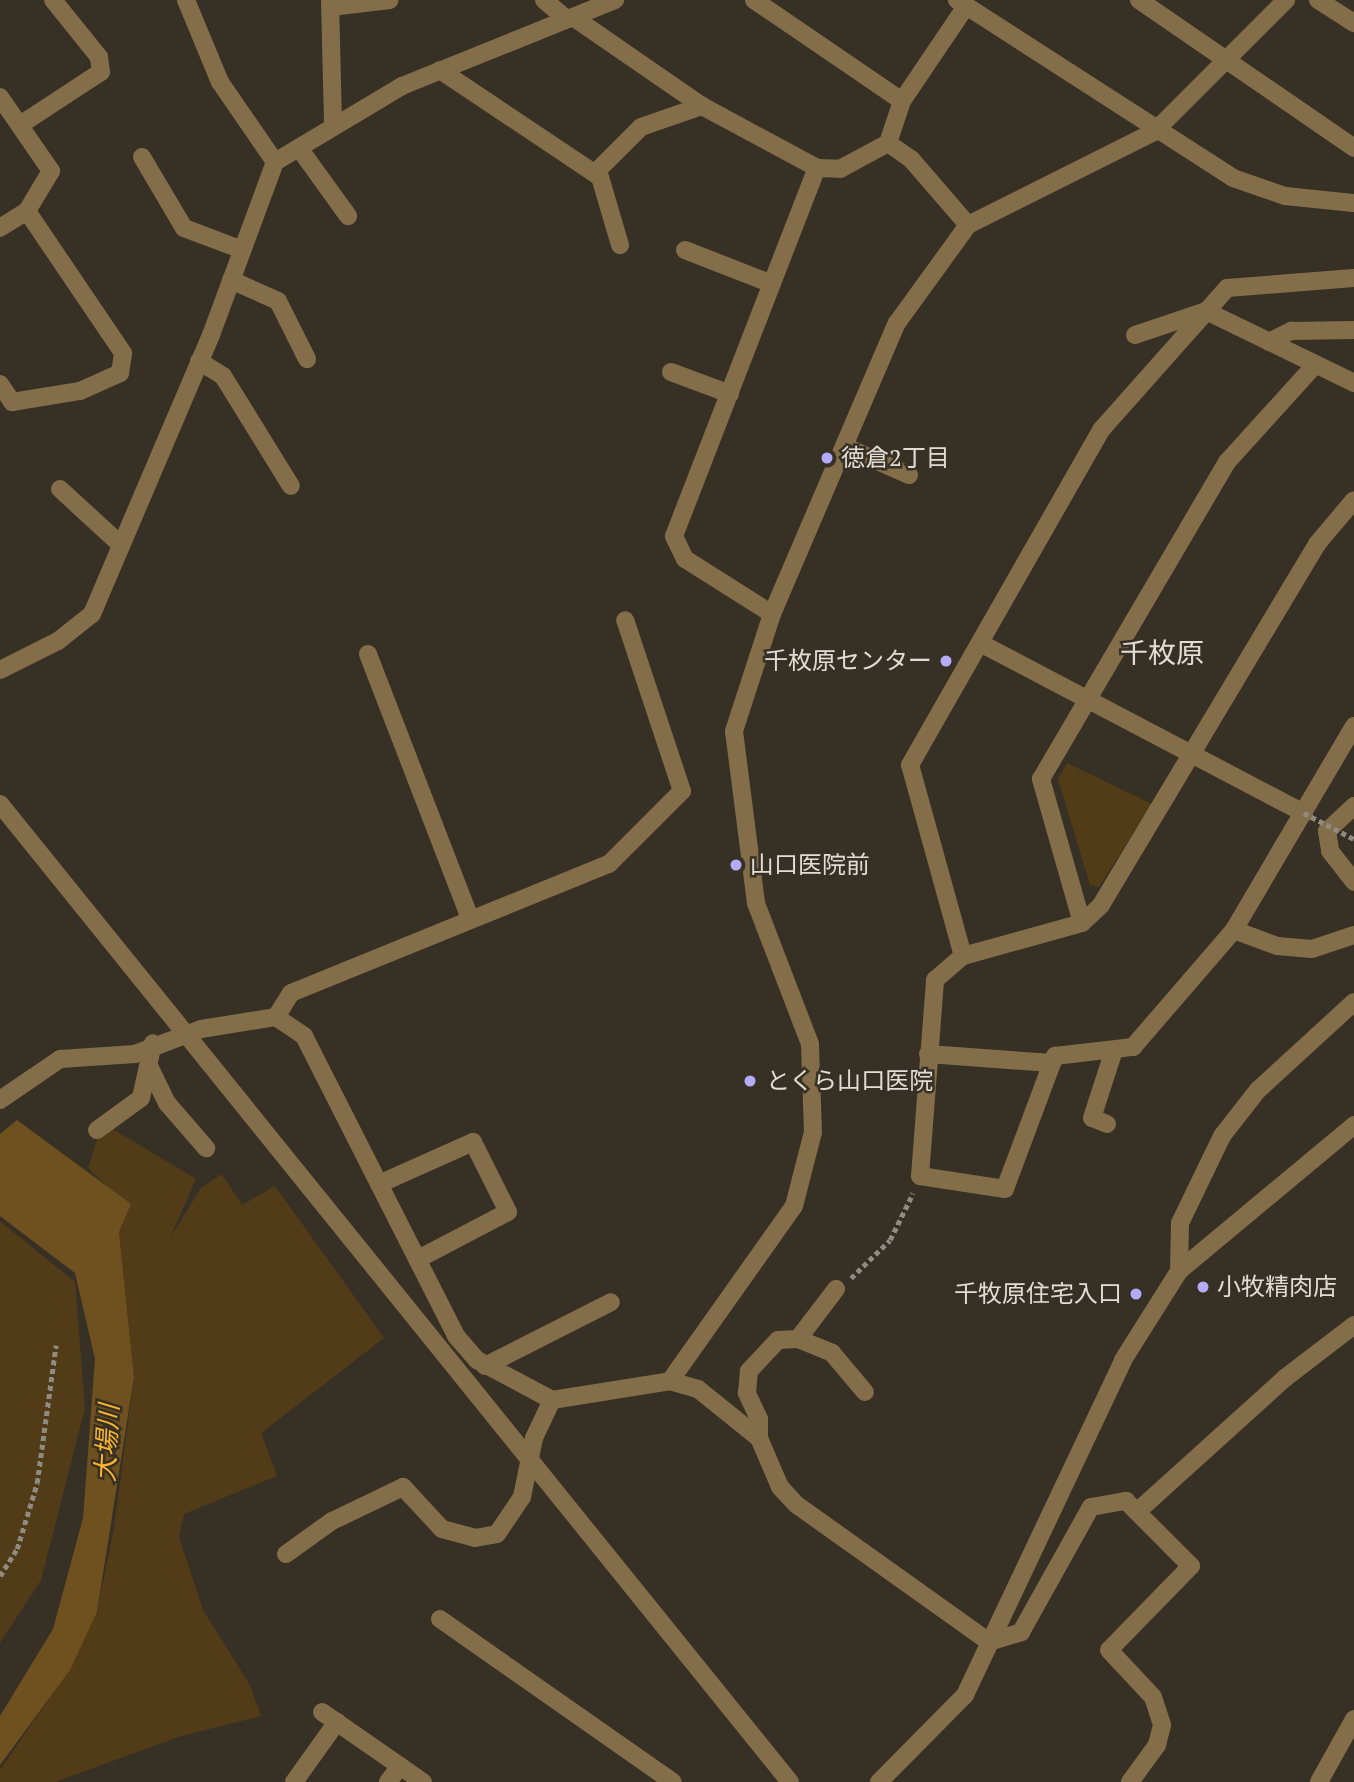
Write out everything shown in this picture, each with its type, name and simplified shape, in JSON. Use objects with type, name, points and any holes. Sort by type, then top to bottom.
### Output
[{"type":"street","points":[[23,124],[101,72],[99,57],[53,0]]},
{"type":"street","points":[[187,0],[220,82],[275,162]]},
{"type":"street","points":[[334,126],[330,3],[390,0]]},
{"type":"street","points":[[544,0],[702,106],[817,168],[854,164],[888,143],[902,101],[962,3],[1154,132],[1256,187],[1354,203]]},
{"type":"street","points":[[0,670],[58,641],[92,614],[199,361],[275,162],[334,126],[440,70],[615,0]]},
{"type":"street","points":[[754,0],[902,101]]},
{"type":"street","points":[[1139,0],[1354,148]]},
{"type":"street","points":[[670,1381],[794,1206],[813,1132],[810,1044],[756,903],[735,763],[738,707],[772,614],[897,323],[968,225],[1154,132],[1286,0]]},
{"type":"street","points":[[1318,0],[1354,23]]},
{"type":"street","points":[[440,70],[595,173],[608,192],[620,245]]},
{"type":"street","points":[[0,97],[23,124],[51,171],[27,211],[0,228]]},
{"type":"street","points":[[595,173],[640,127],[702,106]]},
{"type":"street","points":[[888,143],[911,159],[968,225]]},
{"type":"street","points":[[299,148],[348,216]]},
{"type":"street","points":[[142,157],[184,228],[240,249]]},
{"type":"street","points":[[772,614],[675,549],[674,536],[817,168]]},
{"type":"street","points":[[0,384],[12,402],[80,391],[120,373],[123,353],[27,211]]},
{"type":"street","points":[[685,250],[772,284]]},
{"type":"street","points":[[962,956],[910,765],[1118,404],[1206,311],[1236,285],[1354,278]]},
{"type":"street","points":[[231,280],[278,301],[307,359]]},
{"type":"street","points":[[1135,335],[1206,311],[1354,383]]},
{"type":"street","points":[[1269,342],[1291,331],[1354,330]]},
{"type":"street","points":[[199,361],[223,376],[291,486]]},
{"type":"street","points":[[1082,923],[1041,779],[1227,462],[1316,364]]},
{"type":"street","points":[[671,372],[730,394]]},
{"type":"street","points":[[846,447],[909,475]]},
{"type":"street","points":[[60,489],[121,545]]},
{"type":"street","points":[[1354,500],[1317,544],[1114,890],[1082,923],[962,956],[934,979],[920,1176],[1005,1189],[1055,1056],[1114,1050],[1141,1041],[1234,930],[1354,726]]},
{"type":"street","points":[[276,1017],[290,993],[609,863],[682,791],[625,620]]},
{"type":"street","points":[[980,643],[1304,813]]},
{"type":"street","points":[[368,654],[470,918]]},
{"type":"street","points":[[0,804],[190,1033],[790,1782]]},
{"type":"street","points":[[1354,806],[1328,831],[1330,851],[1354,882]]},
{"type":"street","points":[[1234,930],[1277,946],[1312,949],[1354,935]]},
{"type":"street","points":[[1179,1270],[1180,1223],[1222,1136],[1258,1090],[1354,1002]]},
{"type":"street","points":[[0,1100],[60,1059],[135,1054],[153,1043],[190,1033],[276,1017],[304,1036],[456,1336],[485,1366],[552,1400],[670,1381],[698,1389],[759,1438]]},
{"type":"street","points":[[97,1130],[141,1098],[153,1043]]},
{"type":"street","points":[[1107,1125],[1092,1118],[1114,1050]]},
{"type":"street","points":[[928,1054],[1052,1063]]},
{"type":"street","points":[[149,1066],[167,1103],[206,1148]]},
{"type":"street","points":[[879,1782],[953,1711],[989,1642],[1123,1360],[1179,1270],[1354,1125]]},
{"type":"street","points":[[379,1184],[473,1142],[508,1212],[418,1259]]},
{"type":"street","points":[[798,1339],[836,1289]]},
{"type":"street","points":[[485,1366],[611,1302]]},
{"type":"street","points":[[1139,1510],[1277,1385],[1354,1325]]},
{"type":"street","points":[[865,1392],[832,1353],[798,1339],[778,1340],[748,1371],[747,1392],[759,1419],[759,1438],[780,1487],[797,1505],[989,1642]]},
{"type":"street","points":[[286,1555],[332,1521],[403,1487],[442,1529],[490,1537],[515,1512],[530,1458],[552,1400]]},
{"type":"street","points":[[989,1642],[1021,1632],[1097,1501],[1125,1501],[1139,1510],[1191,1566],[1109,1650],[1153,1697],[1162,1725],[1157,1745],[1130,1782]]},
{"type":"street","points":[[439,1619],[673,1782]]},
{"type":"street","points":[[322,1712],[423,1782]]},
{"type":"street","points":[[1319,1782],[1354,1719]]},
{"type":"street","points":[[294,1782],[337,1722]]},
{"type":"street","points":[[388,1782],[400,1766]]},
{"type":"path","points":[[1304,813],[1354,839]]},
{"type":"path","points":[[836,1289],[890,1240],[920,1176]]},
{"type":"path","points":[[0,1576],[17,1549],[37,1483],[56,1345]]},
{"type":"shaded area","points":[[1067,763],[1152,804],[1099,887],[1090,885],[1058,779]]},
{"type":"shaded area","points":[[111,1128],[196,1179],[170,1238],[201,1188],[222,1174],[242,1205],[275,1186],[384,1338],[261,1433],[277,1476],[184,1514],[179,1537],[203,1610],[250,1685],[261,1716],[181,1736],[55,1782],[0,1782],[0,1770],[71,1667],[97,1612],[114,1528],[134,1377],[119,1232],[129,1208],[88,1168],[97,1140]]},
{"type":"shaded area","points":[[0,1221],[75,1282],[85,1408],[41,1580],[0,1643]]},
{"type":"water","name":"大場川","points":[[17,1120],[131,1204],[119,1232],[134,1377],[97,1612],[70,1670],[0,1765],[0,1716],[53,1629],[83,1518],[95,1359],[75,1273],[0,1216],[0,1134]]},
{"type":"place","name":"徳倉2丁目","points":[[827,458]]},
{"type":"place","name":"千枚原センター","points":[[946,661]]},
{"type":"place","name":"山口医院前","points":[[736,865]]},
{"type":"place","name":"とくら山口医院","points":[[750,1081]]},
{"type":"place","name":"小牧精肉店","points":[[1203,1287]]},
{"type":"place","name":"千牧原住宅入口","points":[[1136,1294]]},
{"type":"district","name":"千枚原","points":[[1162,653]]}]
